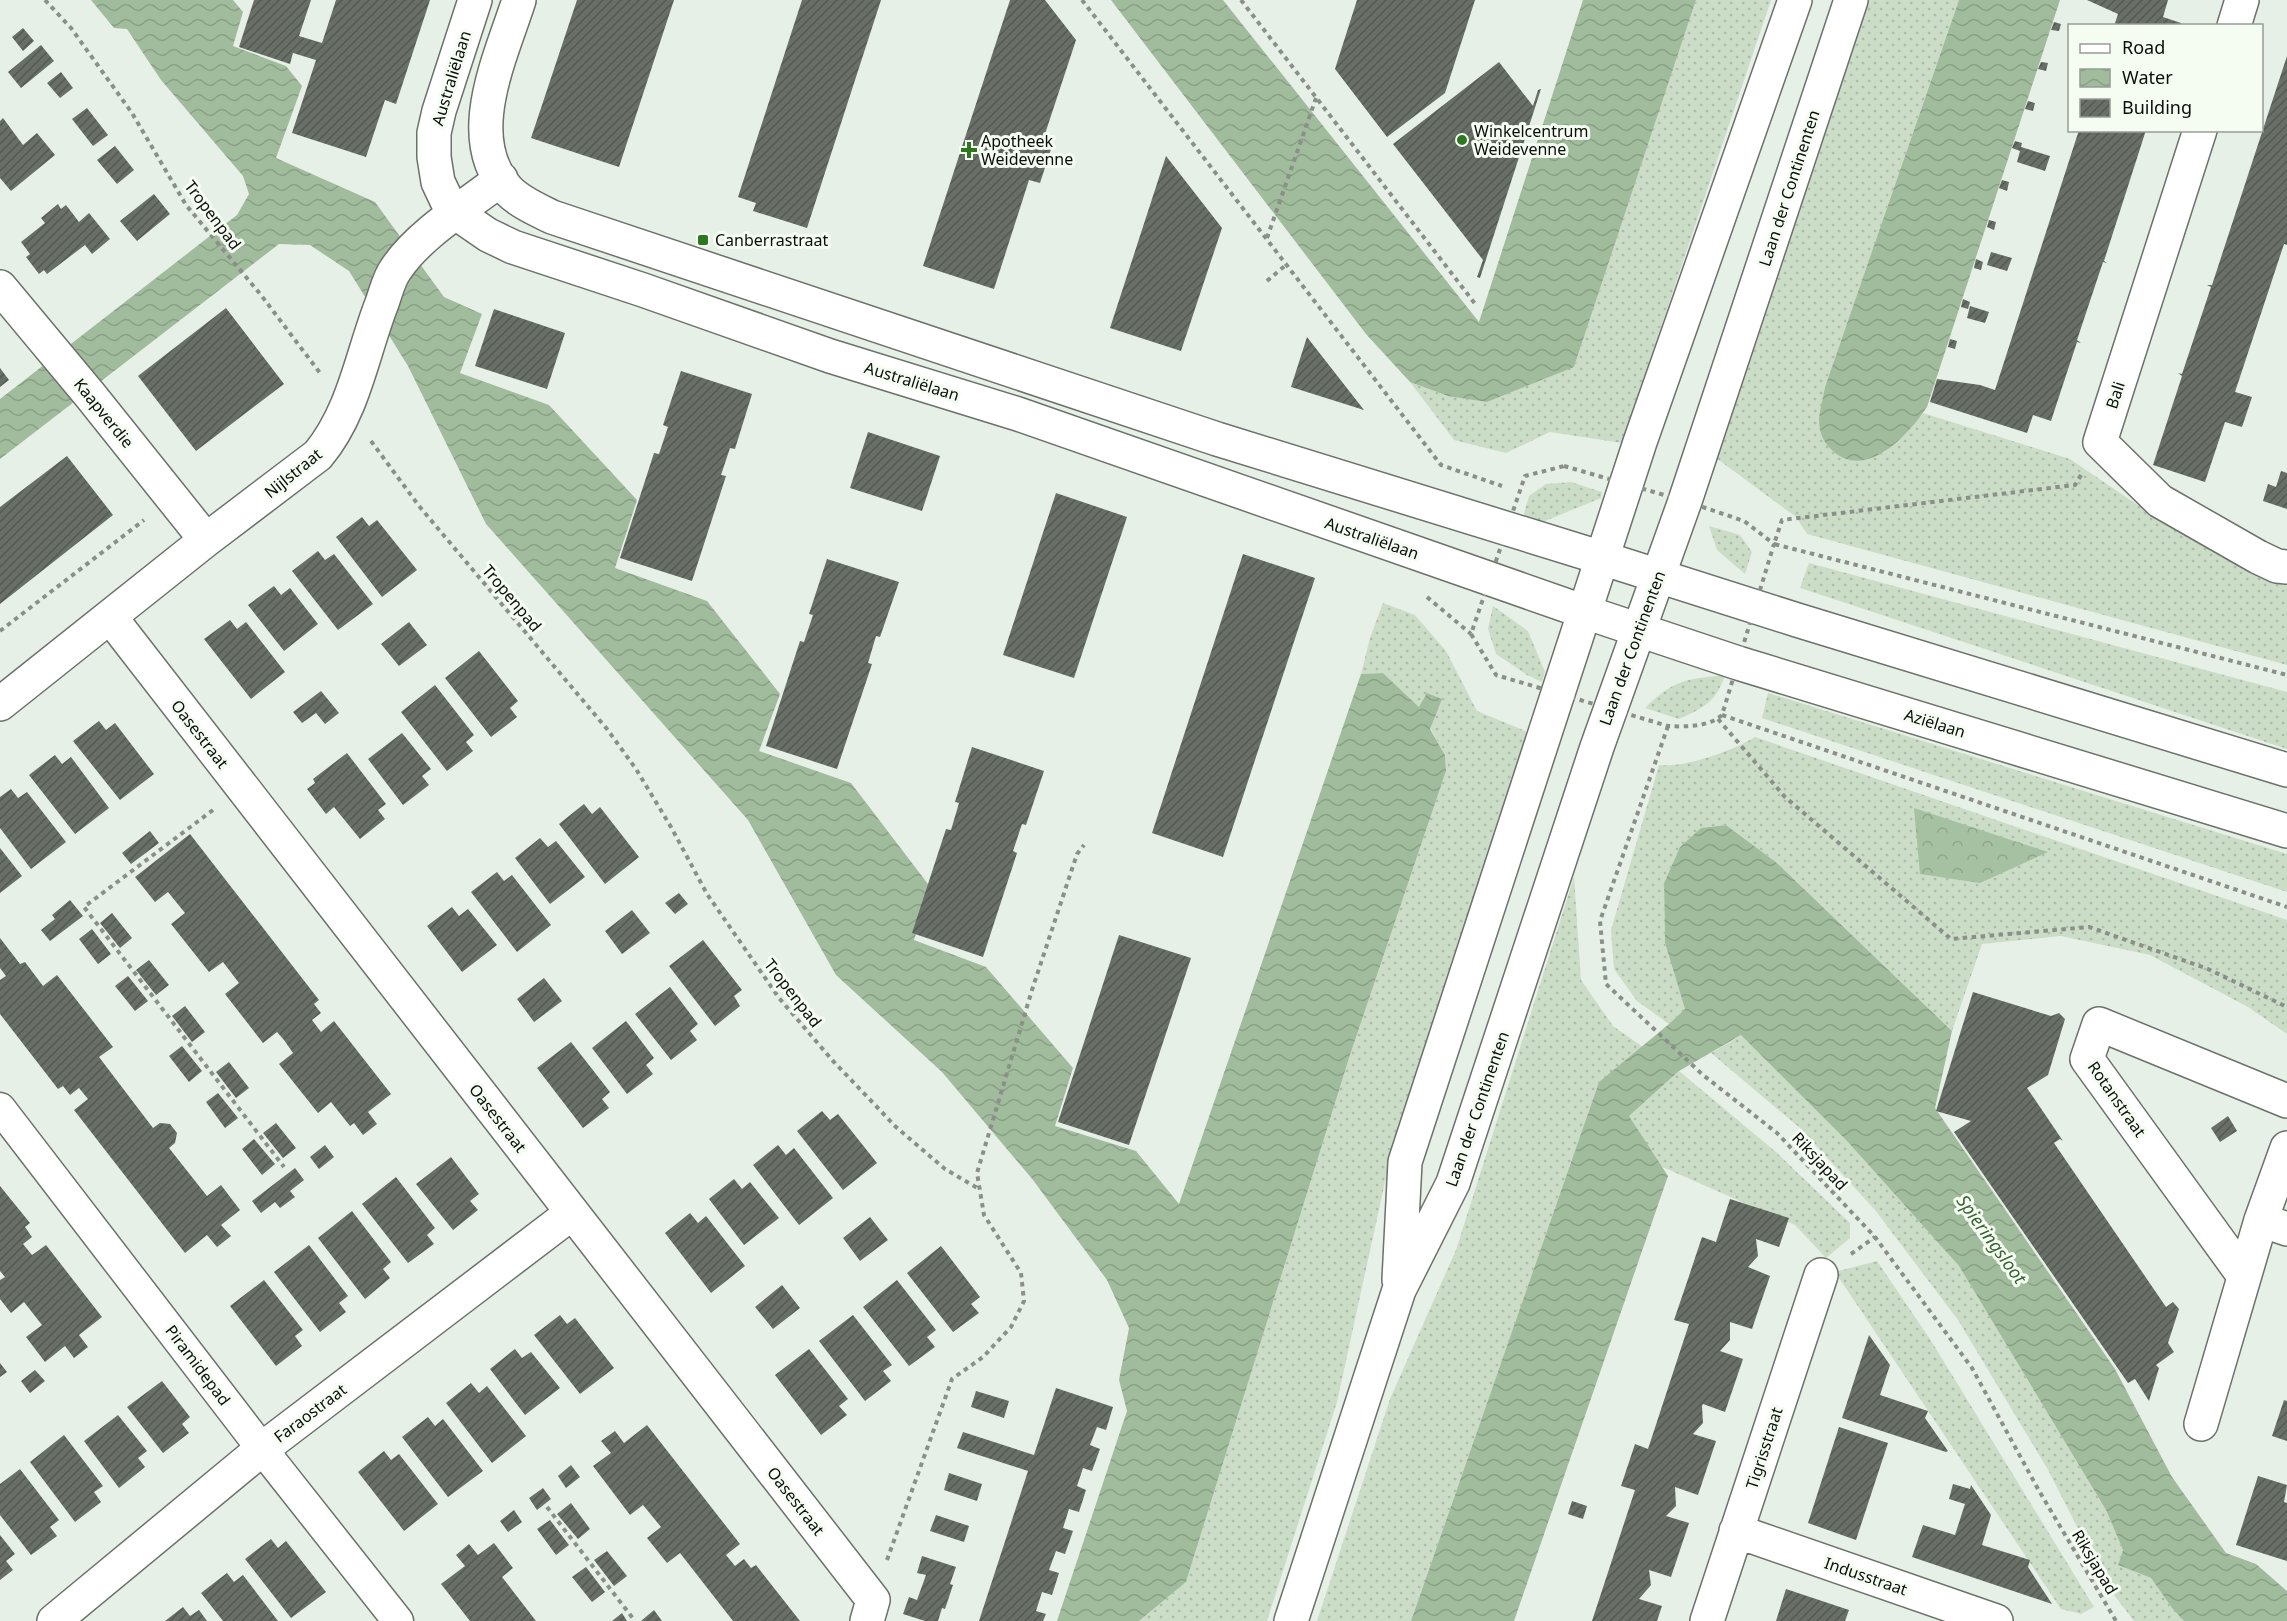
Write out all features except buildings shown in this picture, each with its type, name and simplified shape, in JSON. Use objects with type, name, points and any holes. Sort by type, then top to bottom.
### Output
[{"type":"street","name":"Australiëlaan","points":[[475,0],[434,133],[434,157],[438,182],[456,213],[478,229],[513,247],[830,356],[1018,414],[1585,612]]},
{"type":"street","points":[[519,0],[487,105],[485,130],[488,154],[509,191],[526,204],[552,217],[1217,439],[2287,770]]},
{"type":"street","name":"Laan der Continenten","points":[[1399,1290],[1405,1162],[1602,558],[1795,0]]},
{"type":"street","name":"Laan der Continenten","points":[[1291,1621],[1399,1290],[1453,1183],[1597,747],[1685,501],[1851,0]]},
{"type":"street","points":[[2235,24],[2242,0]]},
{"type":"street","name":"Bali","points":[[2100,442],[2199,132]]},
{"type":"street","name":"Nijlstraat","points":[[0,704],[111,618],[206,540],[318,455],[329,442],[347,409],[375,320],[394,270],[412,248],[501,179]]},
{"type":"street","points":[[643,290],[657,252]]},
{"type":"street","name":"Kaapverdie","points":[[0,287],[206,540]]},
{"type":"street","points":[[830,356],[844,313]]},
{"type":"street","points":[[1018,414],[1030,376]]},
{"type":"street","points":[[1203,479],[1217,439]]},
{"type":"street","points":[[2100,442],[2160,501],[2258,557],[2277,566],[2287,567]]},
{"type":"street","name":"Aziëlaan","points":[[1585,612],[1738,663],[2287,831]]},
{"type":"street","name":"Oasestraat","points":[[111,618],[572,1213],[870,1610]]},
{"type":"street","name":"Rotanstraat","points":[[2244,1276],[2087,1059],[2099,1024],[2287,1101]]},
{"type":"street","name":"Piramidepad","points":[[0,1108],[262,1449],[398,1621]]},
{"type":"street","points":[[2201,1425],[2244,1276],[2274,1224],[2287,1148]]},
{"type":"street","name":"Faraostraat","points":[[54,1621],[262,1449],[572,1213]]},
{"type":"street","name":"Tigrisstraat","points":[[1707,1621],[1821,1275]]},
{"type":"street","name":"Indusstraat","points":[[1736,1531],[1996,1621]]},
{"type":"path","name":"Tropenpad","points":[[45,0],[71,28],[132,113],[186,205],[246,278],[419,506],[613,737],[636,768],[707,894],[779,998],[833,1061],[896,1127],[945,1169],[979,1189]]},
{"type":"path","points":[[1082,0],[1441,465],[1520,492],[1525,476],[1564,466],[1627,484]]},
{"type":"path","points":[[1241,0],[1476,305]]},
{"type":"path","points":[[1267,239],[1317,98]]},
{"type":"path","points":[[1267,281],[1287,264]]},
{"type":"path","points":[[1757,607],[1782,520],[2075,485],[2100,442]]},
{"type":"path","points":[[0,631],[172,498]]},
{"type":"path","points":[[1685,501],[1744,521],[1774,544],[2287,675]]},
{"type":"path","points":[[1490,579],[1471,634],[1496,675],[1558,693]]},
{"type":"path","points":[[2287,907],[1722,715],[1718,719],[1785,797],[1951,939],[2089,927],[2208,969],[2287,1007]]},
{"type":"path","name":"Riksjapad","points":[[1718,719],[1687,727],[1668,726],[1600,921],[1606,984],[1703,1075],[1777,1133],[1875,1237],[1972,1368],[2038,1489],[2116,1621]]},
{"type":"path","points":[[242,788],[84,907],[284,1167]]},
{"type":"path","points":[[870,1610],[952,1379],[983,1357],[1011,1327],[1024,1301],[1021,1273],[984,1215],[977,1173],[1032,990],[1077,854],[1084,846]]},
{"type":"path","points":[[547,1507],[635,1621]]},
{"type":"shaded area","points":[[1696,0],[1771,0],[1622,443],[1550,432],[1506,453],[1454,440],[1410,382],[1448,396],[1574,367]]},
{"type":"shaded area","points":[[1857,0],[1959,0],[1825,387],[1819,420],[1883,453],[1907,432],[1923,413],[2070,459],[2142,508],[2184,532],[2287,579],[2287,665],[1807,534],[1796,517],[1712,455]]},
{"type":"shaded area","points":[[1571,482],[1602,492],[1601,498],[1545,521],[1522,520],[1529,496],[1546,484]]},
{"type":"shaded area","points":[[1709,526],[1740,535],[1752,552],[1745,574],[1717,550]]},
{"type":"shaded area","points":[[1809,563],[2287,692],[2287,749],[1800,588]]},
{"type":"shaded area","points":[[1383,603],[1415,615],[1446,651],[1477,711],[1530,733],[1392,1150],[1337,1402],[1267,1621],[1139,1621],[1186,1582],[1350,1055],[1446,771],[1445,755],[1419,707],[1383,673],[1361,674],[1370,638]]},
{"type":"shaded area","points":[[1493,606],[1528,631],[1545,672],[1542,682],[1527,675],[1496,654],[1488,629]]},
{"type":"shaded area","points":[[1725,675],[1718,692],[1708,703],[1679,719],[1645,708],[1672,686],[1681,682]]},
{"type":"shaded area","points":[[1768,693],[2287,854],[2287,892],[1762,718]]},
{"type":"shaded area","points":[[1755,737],[2287,920],[2287,1034],[2248,1007],[2150,955],[2061,936],[1982,944],[1952,1031],[1777,863],[1726,825],[1701,828],[1680,847],[1664,883],[1665,943],[1685,1009],[1669,1024],[1637,1001],[1614,969],[1611,930],[1659,765],[1695,761],[1734,748]]},
{"type":"shaded area","points":[[1574,877],[1581,980],[1613,1026],[1643,1047],[1599,1082],[1411,1621],[1317,1621],[1390,1399],[1456,1250]]},
{"type":"shaded area","points":[[1742,1035],[1847,1141],[1959,1266],[2106,1510],[2123,1550],[2118,1565],[2151,1578],[2184,1621],[2134,1621],[2108,1587],[2047,1468],[1958,1320],[1875,1210],[1800,1128],[1711,1053]]},
{"type":"shaded area","points":[[1679,1071],[1776,1152],[1850,1223],[1850,1238],[1826,1258],[1795,1225],[1660,1166],[1629,1116]]},
{"type":"shaded area","points":[[1877,1261],[1930,1339],[2094,1607],[2081,1614],[2061,1609],[1835,1272]]},
{"type":"green space","points":[[1914,808],[2048,852],[1980,883],[1920,874]]},
{"type":"water","points":[[91,0],[233,0],[243,12],[233,46],[286,66],[302,86],[276,158],[375,202],[444,297],[482,314],[460,373],[549,405],[637,500],[615,568],[707,601],[780,694],[759,751],[851,783],[931,888],[914,940],[986,967],[1073,1068],[1055,1126],[1136,1151],[1179,1204],[1361,674],[1383,673],[1419,707],[1427,693],[1442,699],[1430,729],[1445,755],[1446,771],[1350,1055],[1186,1582],[1139,1621],[1057,1621],[1127,1411],[1119,1380],[1129,1328],[1107,1280],[1033,1180],[942,1072],[836,975],[748,820],[486,524],[408,366],[349,271],[310,245],[279,244],[0,459],[0,399],[237,215],[249,194],[243,176],[161,80],[127,29],[114,28]]},
{"type":"water","points":[[1111,0],[1223,0],[1479,322],[1583,0],[1696,0],[1574,367],[1487,402],[1448,396],[1410,382],[1366,334]]},
{"type":"water","points":[[1959,0],[2060,0],[1927,407],[1910,429],[1886,450],[1860,461],[1847,459],[1830,449],[1821,433],[1819,419],[1825,387]]},
{"type":"water","name":"Spieringsloot","points":[[1726,825],[1777,863],[1952,1031],[1935,1108],[2115,1369],[2172,1477],[2226,1553],[2256,1564],[2287,1591],[2287,1621],[2184,1621],[2151,1578],[2118,1565],[2123,1550],[2106,1510],[1959,1266],[1847,1141],[1741,1035],[1679,1071],[1629,1116],[1668,1176],[1514,1621],[1411,1621],[1599,1082],[1685,1009],[1665,943],[1664,883],[1680,847],[1701,828]]},
{"type":"place","name":"Winkelcentrum Weidevenne","points":[[1462,140]]},
{"type":"place","name":"Apotheek Weidevenne","points":[[969,150]]},
{"type":"place","name":"Canberrastraat","points":[[703,240]]}]
